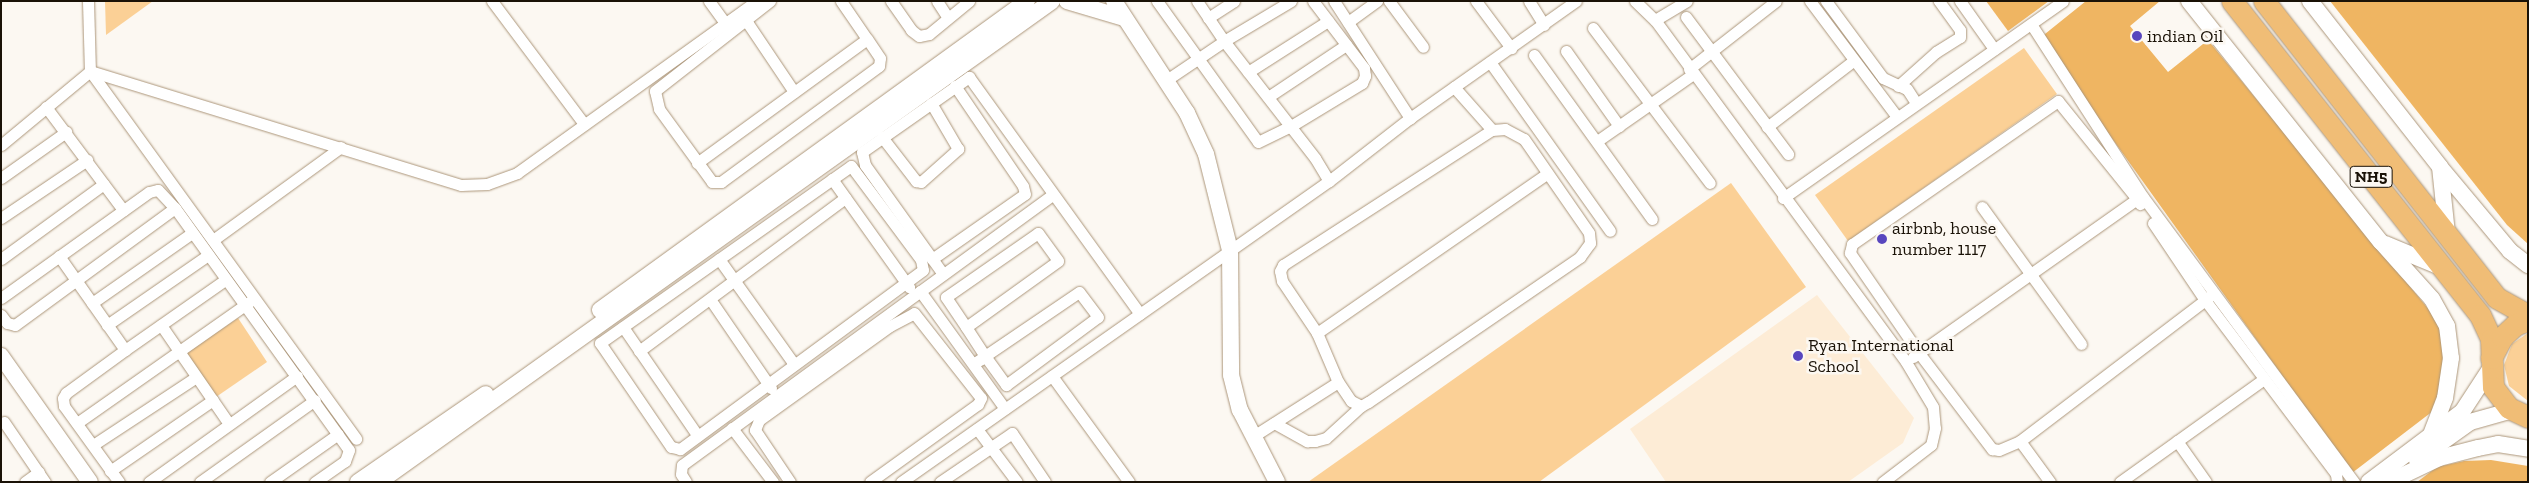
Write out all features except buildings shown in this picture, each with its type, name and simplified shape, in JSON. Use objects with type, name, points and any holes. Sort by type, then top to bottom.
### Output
[{"type":"highway","name":"NH5","points":[[2232,1],[2485,323],[2490,339],[2490,365],[2497,394],[2520,413]]},
{"type":"highway","name":"NH5","points":[[2264,1],[2497,298],[2528,315]]},
{"type":"highway","points":[[2490,365],[2502,337],[2528,320]]},
{"type":"main road","points":[[358,482],[486,393],[1027,1]]},
{"type":"main road","points":[[379,482],[1052,1]]},
{"type":"main road","points":[[1067,1],[1119,7],[1186,113],[1206,154],[1230,250],[1231,375],[1240,410],[1252,437],[1277,482]]},
{"type":"main road","points":[[2189,1],[2380,242],[2432,299],[2447,326],[2451,358],[2446,398],[2431,435]]},
{"type":"main road","points":[[2310,1],[2440,167],[2510,251],[2528,265]]},
{"type":"main road","points":[[2440,167],[2447,234]]},
{"type":"main road","points":[[2380,242],[2443,268]]},
{"type":"main road","points":[[1,356],[90,482]]},
{"type":"main road","points":[[2369,482],[2462,412],[2490,365]]},
{"type":"main road","points":[[2388,482],[2470,422],[2520,413]]},
{"type":"main road","points":[[2388,482],[2439,458],[2478,448],[2498,444],[2528,449]]},
{"type":"street","points":[[88,1],[90,71],[356,439]]},
{"type":"street","points":[[492,1],[584,124]]},
{"type":"street","points":[[709,1],[725,23]]},
{"type":"street","points":[[90,71],[461,185],[487,184],[517,172],[756,1]]},
{"type":"street","points":[[770,1],[655,91],[659,108],[712,182],[721,182],[881,63],[867,38],[841,1]]},
{"type":"street","points":[[891,1],[911,30],[919,36],[929,34],[969,1]]},
{"type":"street","points":[[937,1],[948,18]]},
{"type":"street","points":[[1157,1],[1258,142],[1291,126],[1362,83],[1364,68],[1313,1]]},
{"type":"street","points":[[1197,1],[1224,41],[1291,126],[1329,181]]},
{"type":"street","points":[[1208,18],[1234,1]]},
{"type":"street","points":[[1165,81],[1224,41],[1291,1]]},
{"type":"street","points":[[1334,1],[1410,118]]},
{"type":"street","points":[[1348,22],[1377,1]]},
{"type":"street","points":[[1389,1],[1423,47]]},
{"type":"street","points":[[1476,1],[1511,48]]},
{"type":"street","points":[[1529,1],[1544,25]]},
{"type":"street","points":[[901,482],[1329,181],[1410,118],[1576,1]]},
{"type":"street","points":[[1634,1],[1655,20],[1783,198],[1906,362],[1933,406],[1935,428],[1931,445],[1883,482]]},
{"type":"street","points":[[1655,20],[1687,1]]},
{"type":"street","points":[[1596,141],[1650,106],[1691,72],[1711,51],[1776,1]]},
{"type":"street","points":[[1810,1],[1897,117]]},
{"type":"street","points":[[1826,1],[1884,78],[1907,89],[1916,103]]},
{"type":"street","points":[[1898,86],[1936,52],[1960,37],[1960,30],[1939,1]]},
{"type":"street","points":[[1960,1],[1994,49]]},
{"type":"street","points":[[1783,198],[2063,1]]},
{"type":"street","points":[[1686,17],[1788,154]]},
{"type":"street","points":[[745,19],[794,92]]},
{"type":"street","points":[[1248,72],[1328,21]]},
{"type":"street","points":[[2031,24],[2209,297],[2264,379],[2336,474],[2337,482]]},
{"type":"street","points":[[1593,28],[1710,183]]},
{"type":"street","points":[[697,163],[867,38]]},
{"type":"street","points":[[1268,97],[1346,45]]},
{"type":"street","points":[[1566,51],[1619,126]]},
{"type":"street","points":[[1534,56],[1652,219]]},
{"type":"street","points":[[1767,127],[1854,61]]},
{"type":"street","points":[[1490,62],[1610,231]]},
{"type":"street","points":[[1,145],[90,71]]},
{"type":"street","points":[[943,274],[862,157],[862,152],[969,77],[1140,314]]},
{"type":"street","points":[[932,259],[1025,194],[1023,186],[955,86]]},
{"type":"street","points":[[1454,87],[1492,130]]},
{"type":"street","points":[[2209,297],[2020,441],[1998,450],[1988,447],[1852,257],[1850,249],[2054,102],[2062,102],[2209,297],[2354,482]]},
{"type":"street","points":[[882,137],[916,182],[921,182],[958,149],[930,103]]},
{"type":"street","points":[[46,107],[123,210]]},
{"type":"street","points":[[1274,423],[1307,441],[1326,438],[1361,406],[1585,251],[1590,244],[1589,232],[1524,139],[1505,129],[1492,130],[1283,265],[1280,271],[1282,281],[1317,333],[1338,382],[1351,401],[1361,406]]},
{"type":"street","points":[[1,178],[66,132]]},
{"type":"street","points":[[212,240],[340,147]]},
{"type":"street","points":[[1,218],[87,160]]},
{"type":"street","points":[[851,166],[920,260],[923,270],[905,281],[680,449],[671,447],[600,343],[719,259],[851,166]]},
{"type":"street","points":[[1317,333],[1547,174]]},
{"type":"street","points":[[832,179],[905,281],[918,293],[973,364],[1004,409]]},
{"type":"street","points":[[1,259],[104,184]]},
{"type":"street","points":[[1,298],[123,210],[154,190],[163,194],[175,208],[243,306],[315,400],[349,450],[349,457],[315,482]]},
{"type":"street","points":[[686,482],[681,474],[682,465],[1053,194]]},
{"type":"street","points":[[639,351],[846,198]]},
{"type":"street","points":[[1906,362],[2137,199]]},
{"type":"street","points":[[1982,207],[2030,276],[2081,344]]},
{"type":"street","points":[[1,314],[7,323],[15,326],[75,279],[175,208]]},
{"type":"street","points":[[92,303],[192,232]]},
{"type":"street","points":[[966,328],[1058,261],[1038,233],[946,297],[966,328],[985,356],[1006,385],[1098,317],[1079,292],[985,356],[973,364]]},
{"type":"street","points":[[108,326],[208,255]]},
{"type":"street","points":[[59,256],[125,350]]},
{"type":"street","points":[[719,259],[736,280],[794,364]]},
{"type":"street","points":[[119,482],[64,406],[66,392],[225,280]]},
{"type":"street","points":[[77,423],[177,349],[254,298]]},
{"type":"street","points":[[710,299],[777,395]]},
{"type":"street","points":[[790,482],[755,430],[759,420],[911,312],[918,314],[979,392],[978,404],[870,482]]},
{"type":"street","points":[[161,325],[229,424]]},
{"type":"street","points":[[623,327],[698,436]]},
{"type":"street","points":[[149,482],[297,376]]},
{"type":"street","points":[[1052,376],[1129,482]]},
{"type":"street","points":[[93,445],[196,377]]},
{"type":"street","points":[[2120,482],[2264,379]]},
{"type":"street","points":[[1252,437],[1338,382]]},
{"type":"street","points":[[110,471],[212,400]]},
{"type":"street","points":[[200,482],[315,400]]},
{"type":"street","points":[[2,422],[42,477],[25,482]]},
{"type":"street","points":[[948,425],[961,440]]},
{"type":"street","points":[[732,428],[773,482]]},
{"type":"street","points":[[977,429],[1017,482]]},
{"type":"street","points":[[940,482],[1012,433],[1045,482]]},
{"type":"street","points":[[270,482],[338,434]]},
{"type":"street","points":[[2020,441],[2050,482]]},
{"type":"street","points":[[2177,441],[2206,482]]},
{"type":"shaded area","points":[[105,1],[153,1],[106,35]]},
{"type":"shaded area","points":[[1986,1],[2049,1],[2008,31]]},
{"type":"shaded area","points":[[2086,1],[2160,1],[2130,26],[2168,72],[2208,40],[2439,322],[2445,370],[2433,411],[2352,473],[2040,38]]},
{"type":"shaded area","points":[[2330,1],[2528,1],[2528,244],[2507,225]]},
{"type":"shaded area","points":[[2024,48],[2057,94],[1848,241],[1815,195]]},
{"type":"shaded area","points":[[1731,183],[1806,287],[1539,482],[1308,482]]},
{"type":"shaded area","name":"Ryan International School","points":[[1817,295],[1914,418],[1903,443],[1848,482],[1666,482],[1630,429]]},
{"type":"shaded area","points":[[238,318],[267,362],[216,397],[186,353]]},
{"type":"shaded area","points":[[2528,333],[2528,401],[2509,386],[2504,365],[2512,344]]},
{"type":"shaded area","points":[[2491,460],[2528,466],[2528,482],[2417,482],[2437,467],[2464,461]]},
{"type":"place","name":"indian Oil","points":[[2137,36]]},
{"type":"place","name":"airbnb, house number 1117","points":[[1882,239]]},
{"type":"place","name":"Ryan International School","points":[[1798,356]]}]
